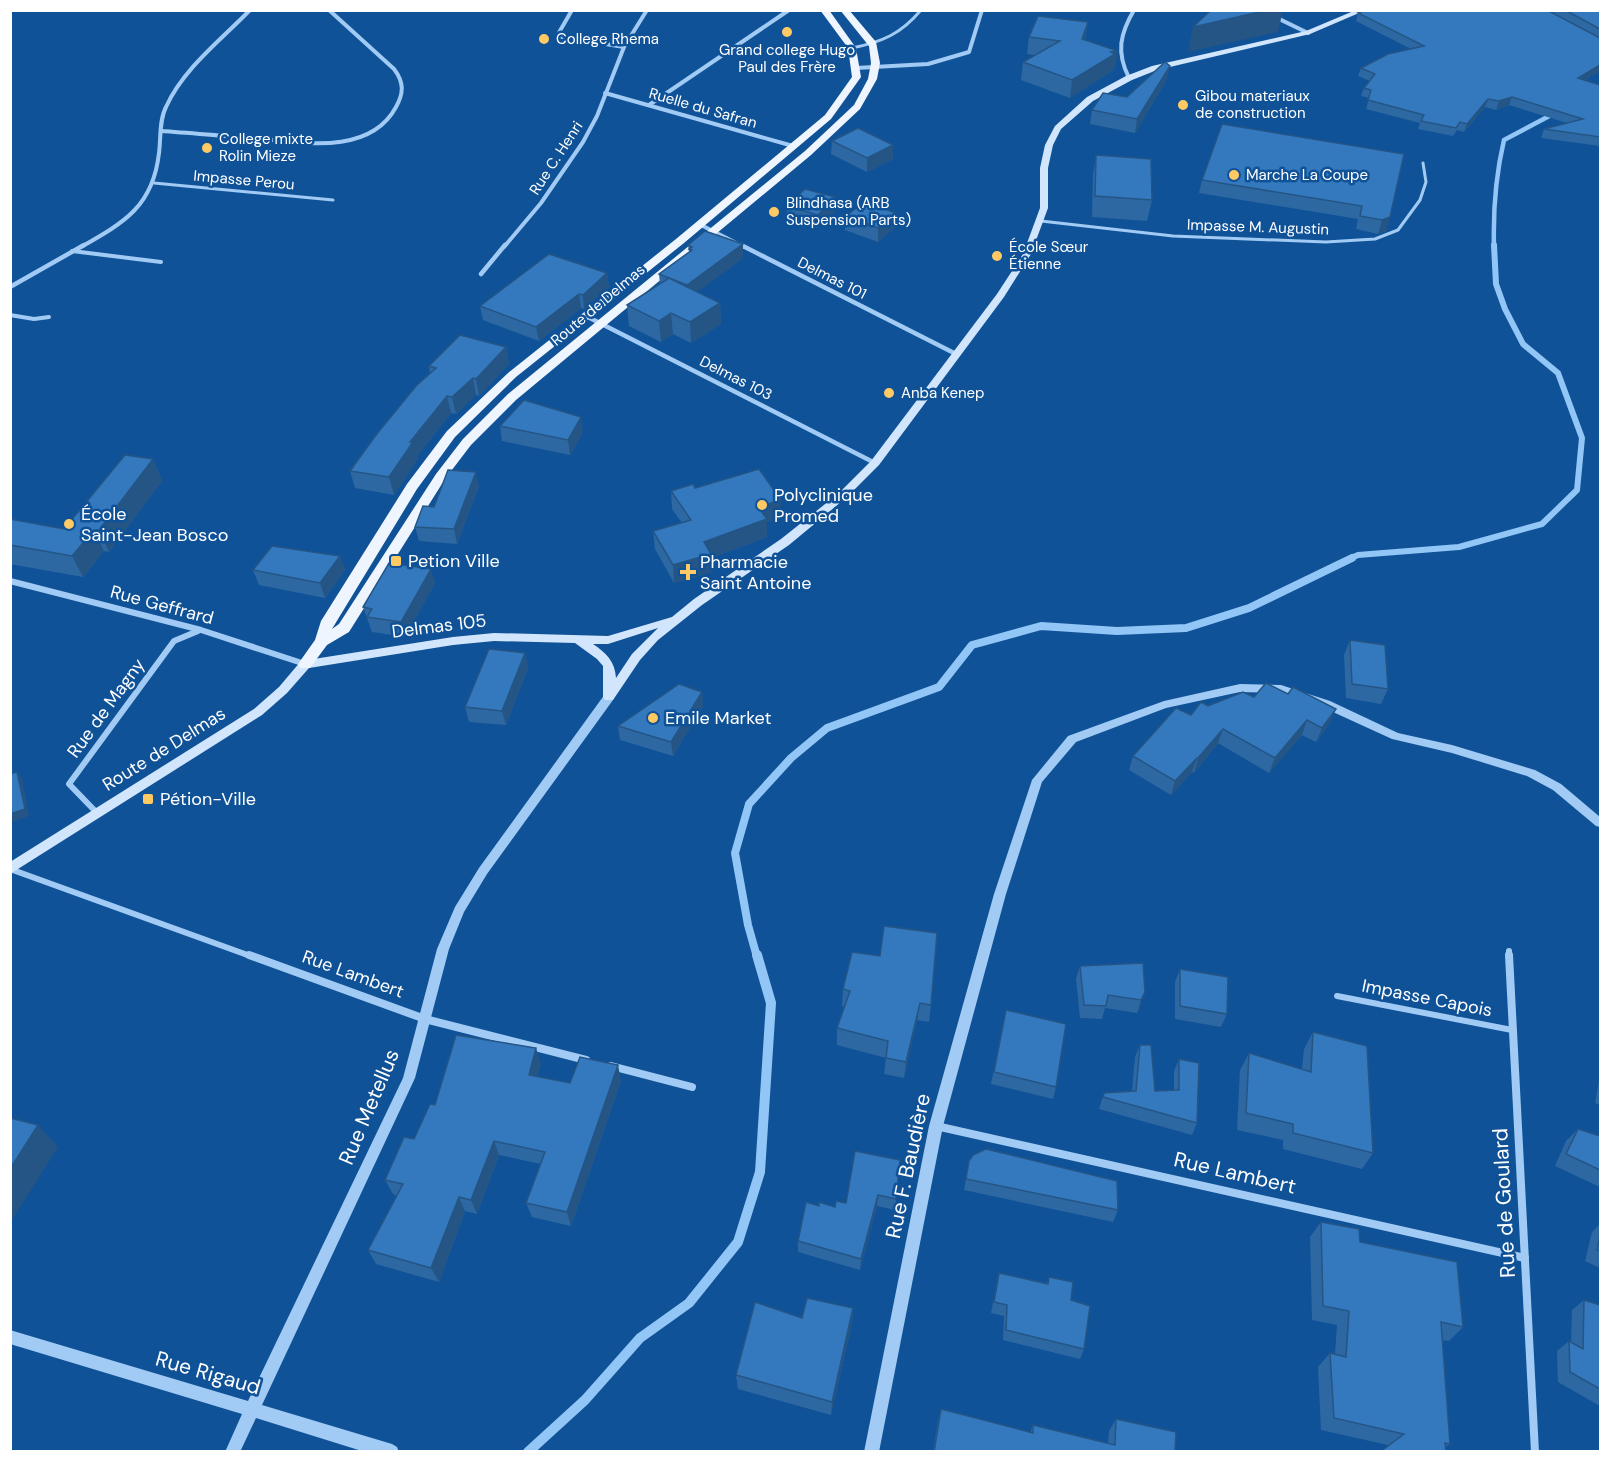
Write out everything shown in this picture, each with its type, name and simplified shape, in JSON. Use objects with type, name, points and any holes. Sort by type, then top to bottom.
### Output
[{"type":"main road","points":[[824,10],[852,48],[856,68]]},
{"type":"main road","points":[[844,10],[873,44]]},
{"type":"main road","points":[[609,697],[636,657],[654,637],[793,536],[843,495],[875,463],[1002,295],[1027,254],[1041,221],[1044,208],[1044,168],[1049,145],[1058,128],[1090,99],[1129,78],[1155,68],[1308,33],[1363,10]]},
{"type":"main road","name":"Route de Delmas","points":[[11,869],[258,712],[283,690],[322,641],[344,628],[400,536],[467,442],[512,397],[808,153],[846,119],[870,90],[875,68],[873,44]]},
{"type":"main road","name":"Route de Delmas","points":[[322,641],[326,624],[412,487],[452,434],[512,375],[680,241],[828,117],[857,77],[856,68]]},
{"type":"main road","name":"Delmas 105","points":[[305,664],[453,641],[494,637],[529,636],[608,640],[682,615]]},
{"type":"main road","name":"Delmas 105","points":[[579,640],[604,657],[612,673],[609,697]]},
{"type":"street","points":[[10,287],[130,214],[143,202],[154,183],[164,110],[174,92],[250,10]]},
{"type":"street","points":[[161,131],[322,144],[353,140],[379,127],[397,108],[403,88],[401,78],[329,10]]},
{"type":"street","points":[[572,10],[557,36],[624,47]]},
{"type":"street","name":"Rue C. Henri","points":[[481,274],[541,203],[583,142],[597,116],[624,47],[647,10]]},
{"type":"street","points":[[649,105],[789,10]]},
{"type":"street","points":[[856,68],[914,67],[951,60],[969,52],[982,10]]},
{"type":"street","points":[[1129,78],[1118,52],[1122,30],[1134,10]]},
{"type":"street","points":[[1261,10],[1308,33]]},
{"type":"street","name":"Ruelle du Safran","points":[[605,93],[793,146]]},
{"type":"street","name":"Impasse M. Augustin","points":[[1041,221],[1173,236],[1326,242],[1366,240],[1398,230],[1420,200],[1426,182],[1424,163]]},
{"type":"street","name":"Delmas 101","points":[[698,224],[956,354]]},
{"type":"street","name":"Delmas 103","points":[[586,316],[875,463]]},
{"type":"street","name":"Rue Geffrard","points":[[10,581],[201,630],[305,664]]},
{"type":"street","name":"Rue de Magny","points":[[98,814],[69,784],[174,640],[189,632],[201,630]]},
{"type":"street","name":"Rue F. Baudière","points":[[871,1452],[936,1126],[1000,894],[1037,780],[1072,739],[1164,705],[1240,688],[1281,689],[1326,704],[1396,735],[1531,773],[1557,787],[1600,823]]},
{"type":"street","name":"Rue Metellus","points":[[232,1452],[409,1078],[442,949],[459,910],[483,871],[609,697]]},
{"type":"street","name":"Rue Lambert","points":[[11,869],[425,1019],[692,1087]]},
{"type":"street","name":"Rue de Goulard","points":[[1509,951],[1535,1452]]},
{"type":"street","name":"Rue Lambert","points":[[936,1126],[1525,1258]]},
{"type":"street","name":"Rue Rigaud","points":[[10,1337],[254,1408],[392,1452]]},
{"type":"lane","points":[[852,48],[873,44],[904,31],[921,10]]},
{"type":"lane","name":"Impasse Perou","points":[[154,183],[333,200]]},
{"type":"lane","points":[[72,251],[161,262]]},
{"type":"lane","points":[[10,315],[34,319],[49,317]]},
{"type":"lane","name":"Impasse Capois","points":[[1337,996],[1512,1030]]},
{"type":"building","points":[[1211,10],[1268,10],[1193,27]]},
{"type":"building","points":[[1367,10],[1547,10],[1600,38],[1600,65],[1578,78],[1600,85],[1600,137],[1544,129],[1583,119],[1512,97],[1499,101],[1488,99],[1467,124],[1460,122],[1456,128],[1421,121],[1424,115],[1368,100],[1371,90],[1364,88],[1375,74],[1361,68],[1388,54],[1424,46],[1358,13]]},
{"type":"building","points":[[1565,10],[1600,10],[1600,29]]},
{"type":"building","points":[[1038,16],[1088,22],[1082,39],[1118,51],[1111,52],[1115,54],[1072,80],[1023,62],[1060,41],[1029,37]]},
{"type":"building","points":[[1165,62],[1170,66],[1137,119],[1092,110],[1103,93],[1127,97]]},
{"type":"building","points":[[1222,124],[1404,154],[1390,217],[1382,220],[1360,216],[1362,206],[1202,180]]},
{"type":"building","points":[[858,128],[893,145],[867,158],[832,141]]},
{"type":"building","points":[[1096,155],[1151,159],[1152,200],[1095,196]]},
{"type":"building","points":[[805,189],[835,197],[818,215],[787,206]]},
{"type":"building","points":[[864,202],[896,213],[878,228],[846,216]]},
{"type":"building","points":[[705,231],[743,244],[687,285],[659,274],[692,250],[689,249],[692,247],[688,245]]},
{"type":"building","points":[[549,254],[607,273],[583,295],[579,294],[536,327],[480,306]]},
{"type":"building","points":[[669,278],[720,303],[690,322],[671,313],[659,321],[627,305]]},
{"type":"building","points":[[460,335],[506,347],[476,379],[473,378],[452,397],[447,396],[410,442],[413,442],[389,477],[350,471],[416,386],[436,368],[429,366]]},
{"type":"building","points":[[524,400],[581,417],[568,440],[500,426]]},
{"type":"building","points":[[125,455],[153,459],[99,530],[94,530],[72,556],[10,545],[10,519],[64,529]]},
{"type":"building","points":[[759,469],[781,500],[758,507],[767,519],[704,542],[711,554],[673,565],[653,531],[691,520],[671,491],[693,484],[695,488]]},
{"type":"building","points":[[448,470],[476,472],[454,529],[415,527],[423,506],[434,507]]},
{"type":"building","points":[[272,546],[340,556],[320,583],[253,570]]},
{"type":"building","points":[[389,563],[431,569],[401,622],[367,617],[372,609],[363,607]]},
{"type":"building","points":[[1350,640],[1385,645],[1388,689],[1352,684]]},
{"type":"building","points":[[489,649],[525,653],[502,711],[465,707]]},
{"type":"building","points":[[1266,683],[1288,694],[1293,687],[1336,709],[1322,728],[1307,720],[1275,758],[1223,729],[1175,781],[1133,756],[1176,708],[1191,715],[1201,702],[1208,706],[1243,692],[1254,697]]},
{"type":"building","points":[[679,684],[702,692],[671,742],[618,726]]},
{"type":"building","points":[[17,772],[25,809],[10,814],[10,774]]},
{"type":"building","points":[[884,926],[937,933],[931,1005],[920,1003],[906,1062],[886,1058],[888,1041],[837,1028],[850,991],[843,989],[852,952],[880,956]]},
{"type":"building","points":[[1143,963],[1145,992],[1141,1000],[1108,995],[1106,1006],[1084,1005],[1080,966]]},
{"type":"building","points":[[1180,969],[1228,977],[1227,1014],[1180,1006]]},
{"type":"building","points":[[1006,1010],[1066,1024],[1056,1087],[994,1072]]},
{"type":"building","points":[[1313,1032],[1367,1046],[1373,1153],[1293,1133],[1293,1124],[1246,1113],[1249,1053],[1311,1072]]},
{"type":"building","points":[[456,1035],[536,1048],[529,1075],[570,1083],[580,1057],[618,1065],[567,1212],[526,1203],[545,1152],[494,1141],[471,1200],[459,1197],[431,1268],[368,1250],[403,1184],[385,1180],[404,1137],[414,1139],[430,1104],[435,1105]]},
{"type":"building","points":[[1140,1045],[1151,1045],[1155,1091],[1179,1090],[1179,1059],[1199,1063],[1197,1123],[1103,1097],[1104,1093],[1136,1091]]},
{"type":"building","points":[[10,1118],[38,1125],[10,1169]]},
{"type":"building","points":[[1578,1129],[1600,1136],[1600,1170],[1566,1154]]},
{"type":"building","points":[[986,1149],[1117,1181],[1118,1210],[966,1179],[969,1161],[973,1155]]},
{"type":"building","points":[[855,1151],[900,1160],[896,1199],[878,1195],[861,1259],[798,1241],[806,1202],[819,1206],[819,1202],[835,1207],[836,1201],[846,1203]]},
{"type":"building","points":[[1321,1222],[1359,1229],[1360,1242],[1457,1262],[1463,1327],[1441,1322],[1450,1444],[1445,1443],[1446,1452],[1380,1452],[1404,1434],[1334,1418],[1330,1353],[1346,1357],[1349,1311],[1323,1306]]},
{"type":"building","points":[[999,1273],[1048,1284],[1049,1277],[1073,1282],[1071,1300],[1090,1306],[1084,1349],[1006,1330],[1007,1305],[994,1302]]},
{"type":"building","points":[[807,1298],[853,1308],[832,1402],[736,1375],[755,1302],[802,1318]]},
{"type":"building","points":[[1584,1300],[1600,1305],[1600,1389],[1570,1372],[1569,1341],[1583,1349]]},
{"type":"building","points":[[941,1409],[1033,1433],[1033,1425],[1115,1445],[1116,1419],[1176,1432],[1175,1452],[934,1452]]},
{"type":"waterway","points":[[1494,245],[1496,193],[1504,140],[1555,113]]},
{"type":"waterway","points":[[1349,559],[1358,555],[1459,547],[1542,524],[1577,490],[1582,438],[1558,373],[1523,344],[1505,309],[1496,284],[1494,245]]},
{"type":"waterway","points":[[757,957],[748,925],[735,853],[749,804],[791,758],[827,728],[939,687],[972,645],[1041,626],[1117,631],[1186,628],[1249,608],[1352,558]]},
{"type":"waterway","points":[[528,1452],[585,1400],[640,1338],[689,1303],[738,1242],[760,1172],[771,1003],[757,955]]},
{"type":"place","name":"Grand college Hugo Paul des Frère","points":[[787,32]]},
{"type":"place","name":"College Rhema","points":[[544,39]]},
{"type":"place","name":"Gibou materiaux de construction","points":[[1183,105]]},
{"type":"place","name":"College mixte Rolin Mieze","points":[[207,148]]},
{"type":"place","name":"Marche La Coupe","points":[[1234,175]]},
{"type":"place","name":"Blindhasa (ARB Suspension Parts)","points":[[774,212]]},
{"type":"place","name":"École Sœur Étienne","points":[[997,256]]},
{"type":"place","name":"Anba Kenep","points":[[889,393]]},
{"type":"place","name":"Polyclinique Promed","points":[[762,505]]},
{"type":"place","name":"École Saint-Jean Bosco","points":[[69,524]]},
{"type":"place","name":"Petion Ville","points":[[396,561]]},
{"type":"place","name":"Pharmacie Saint Antoine","points":[[688,572]]},
{"type":"place","name":"Emile Market","points":[[653,718]]},
{"type":"place","name":"Pétion-Ville","points":[[148,799]]}]
